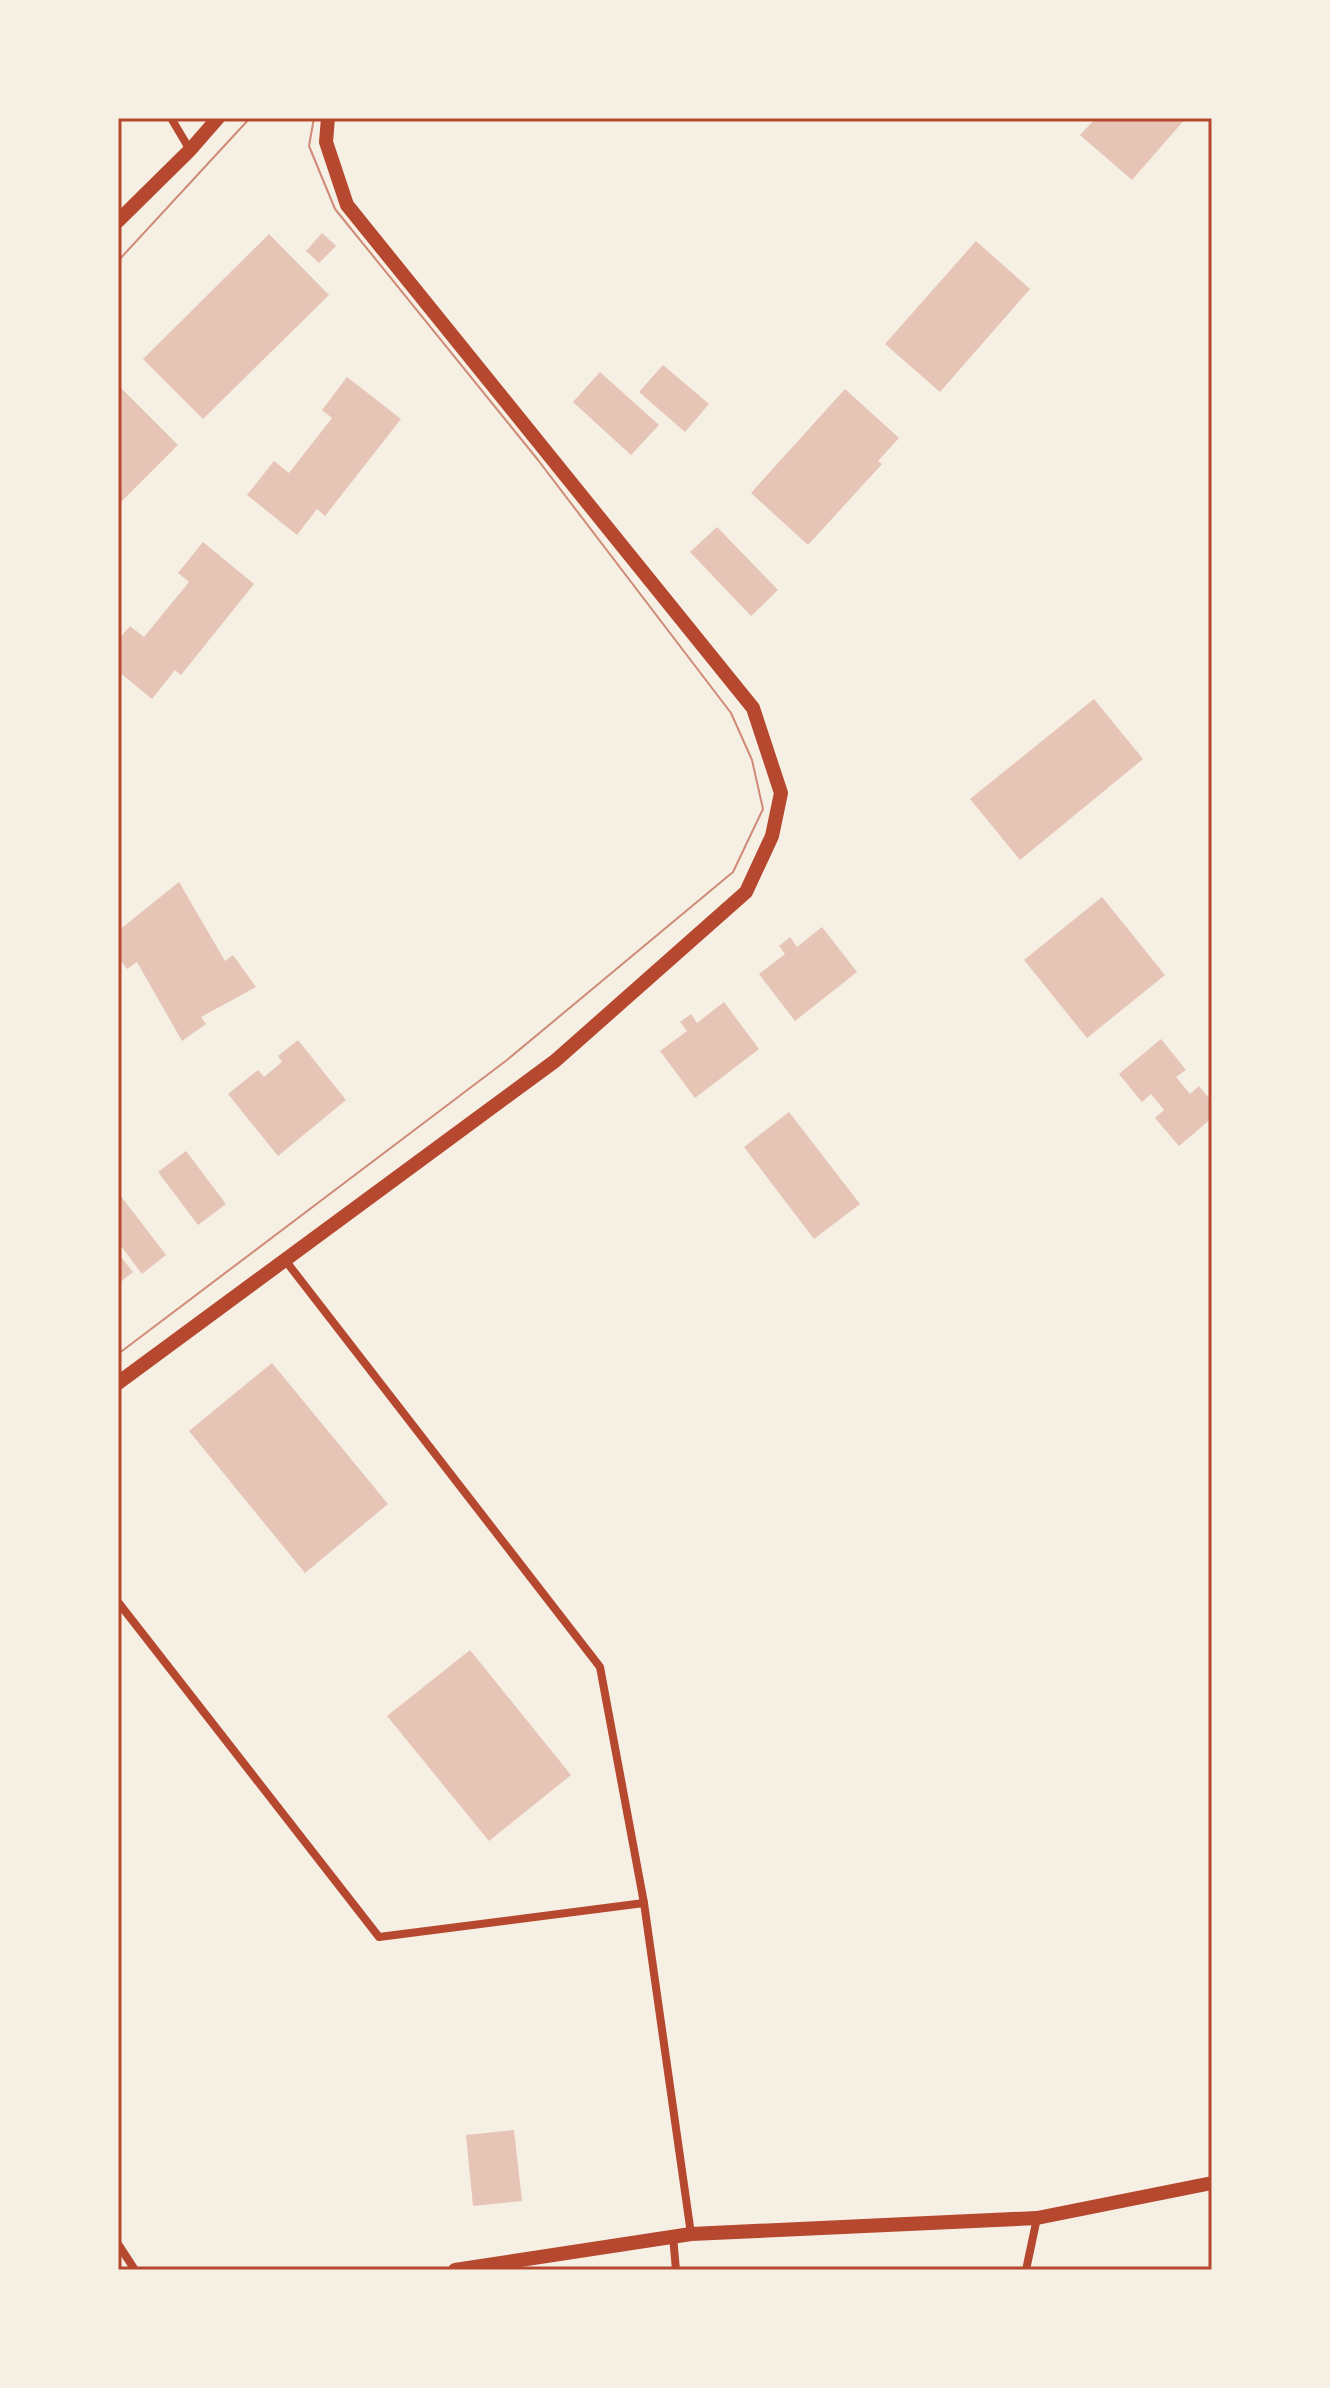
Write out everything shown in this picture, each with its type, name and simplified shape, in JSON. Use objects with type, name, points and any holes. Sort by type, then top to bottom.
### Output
[{"type":"street","points":[[171,118],[190,150]]},
{"type":"street","points":[[118,221],[218,118]]},
{"type":"street","points":[[118,1383],[555,1061],[746,892],[772,836],[781,793],[753,708],[347,205],[326,142],[328,118]]},
{"type":"street","points":[[285,1260],[600,1667],[644,1903],[691,2234]]},
{"type":"street","points":[[118,1602],[379,1937],[644,1903]]},
{"type":"street","points":[[455,2270],[691,2234],[1037,2218],[1212,2183]]},
{"type":"street","points":[[1026,2270],[1037,2218]]},
{"type":"street","points":[[673,2236],[676,2270]]},
{"type":"street","points":[[118,2244],[135,2270]]},
{"type":"building","points":[[1096,118],[1186,118],[1132,180],[1080,135]]},
{"type":"building","points":[[322,233],[336,246],[319,263],[306,251]]},
{"type":"building","points":[[269,234],[329,295],[203,419],[143,359]]},
{"type":"building","points":[[976,241],[1030,289],[940,392],[885,344]]},
{"type":"building","points":[[663,365],[709,404],[685,432],[639,392]]},
{"type":"building","points":[[600,372],[659,425],[631,455],[573,402]]},
{"type":"building","points":[[347,377],[401,419],[325,516],[317,509],[297,535],[247,495],[274,461],[289,473],[332,418],[322,410]]},
{"type":"building","points":[[118,385],[178,445],[118,505]]},
{"type":"building","points":[[845,389],[899,438],[878,461],[882,464],[808,545],[751,493]]},
{"type":"building","points":[[717,527],[778,590],[751,616],[690,552]]},
{"type":"building","points":[[203,542],[254,584],[181,675],[175,670],[152,699],[118,671],[118,640],[130,626],[144,637],[189,582],[178,573]]},
{"type":"building","points":[[1094,699],[1143,759],[1020,860],[970,799]]},
{"type":"building","points":[[179,882],[225,961],[233,955],[256,987],[201,1017],[206,1024],[182,1041],[137,962],[127,969],[118,957],[118,931]]},
{"type":"building","points":[[1102,897],[1165,975],[1087,1038],[1024,960]]},
{"type":"building","points":[[822,927],[857,972],[795,1021],[759,974],[785,954],[779,946],[790,937],[797,947]]},
{"type":"building","points":[[724,1002],[759,1049],[695,1098],[660,1051],[687,1031],[680,1022],[691,1014],[697,1023]]},
{"type":"building","points":[[1161,1039],[1186,1070],[1176,1077],[1190,1094],[1199,1086],[1212,1102],[1212,1118],[1179,1146],[1155,1118],[1164,1110],[1151,1094],[1142,1102],[1119,1074]]},
{"type":"building","points":[[298,1040],[346,1100],[278,1156],[228,1094],[258,1070],[264,1077],[282,1062],[278,1056]]},
{"type":"building","points":[[789,1112],[860,1204],[814,1239],[744,1147]]},
{"type":"building","points":[[186,1151],[226,1204],[198,1225],[158,1172]]},
{"type":"building","points":[[120,1195],[166,1255],[142,1274],[118,1242]]},
{"type":"building","points":[[118,1253],[133,1272],[118,1284]]},
{"type":"building","points":[[272,1363],[388,1504],[305,1573],[189,1431]]},
{"type":"building","points":[[470,1650],[571,1775],[489,1841],[387,1716]]},
{"type":"building","points":[[514,2130],[522,2201],[473,2206],[466,2135]]},
{"type":"tram line","points":[[118,261],[250,118]]},
{"type":"tram line","points":[[118,1354],[507,1060],[733,872],[763,809],[752,760],[731,713],[538,460],[335,209],[309,146],[314,118]]}]
